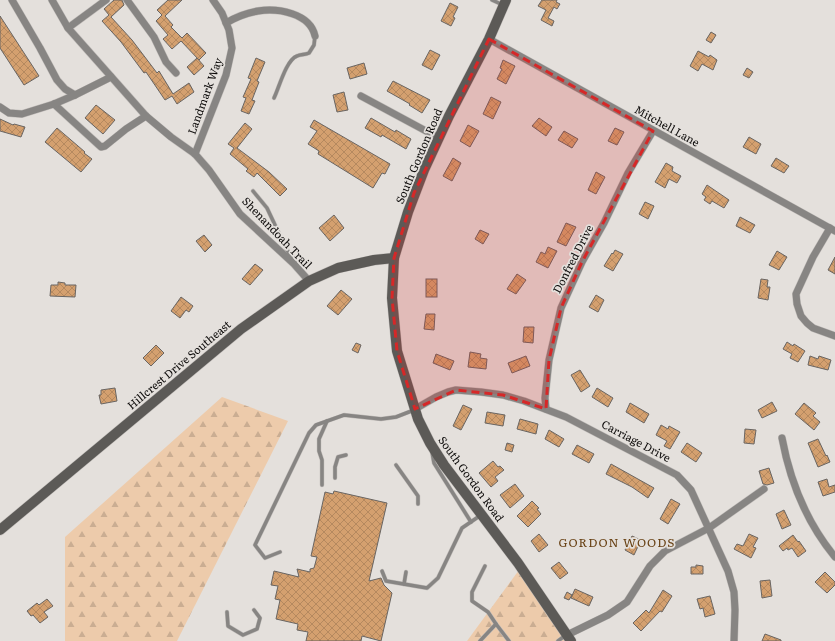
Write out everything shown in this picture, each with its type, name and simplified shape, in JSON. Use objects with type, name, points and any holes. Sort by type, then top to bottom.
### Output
[{"type":"street","points":[[12,0],[57,80],[65,89],[75,95]]},
{"type":"street","name":"Shenandoah Trail","points":[[52,0],[68,28],[146,116],[171,137],[195,154],[209,170],[240,214],[294,264],[309,282]]},
{"type":"street","points":[[68,28],[106,0]]},
{"type":"street","points":[[127,0],[154,37],[166,62],[176,73]]},
{"type":"street","name":"Landmark Way","points":[[195,154],[226,76],[232,48],[229,30],[213,0]]},
{"type":"street","name":"South Gordon Road","points":[[505,3],[489,39],[439,138],[414,193],[394,258],[392,298],[397,351],[418,419],[430,443],[444,465],[518,563],[569,638]]},
{"type":"street","points":[[226,23],[237,16],[256,11],[274,11],[298,15],[311,26],[315,36]]},
{"type":"street","name":"Mitchell Lane","points":[[489,39],[832,229]]},
{"type":"street","points":[[0,107],[9,113],[22,114],[54,104],[111,77]]},
{"type":"street","points":[[361,96],[439,138]]},
{"type":"street","points":[[54,104],[101,148],[146,116]]},
{"type":"street","name":"Donfred Drive","points":[[546,409],[545,398],[549,360],[561,308],[582,262],[604,223],[628,173],[653,130]]},
{"type":"street","points":[[832,229],[813,256],[796,294],[797,304],[801,316],[807,323],[813,328],[835,336]]},
{"type":"street","name":"Hillcrest Drive Southeast","points":[[0,530],[241,329],[309,282],[338,268],[374,260],[394,258]]},
{"type":"street","name":"Carriage Drive","points":[[415,409],[436,397],[456,390],[503,395],[566,417],[677,475],[691,490],[728,571],[734,592],[734,641]]},
{"type":"street","points":[[782,438],[784,451],[801,502],[824,543],[835,557]]},
{"type":"street","points":[[569,638],[627,602],[650,566],[661,554],[679,542],[709,528],[764,489]]},
{"type":"lane","points":[[492,0],[505,3]]},
{"type":"lane","points":[[274,98],[288,65],[292,59],[306,54],[312,49],[316,40],[315,36]]},
{"type":"lane","points":[[253,191],[267,208],[294,264]]},
{"type":"lane","points":[[280,552],[265,558],[255,545],[309,433],[316,425],[344,415],[381,419],[396,417],[415,409]]},
{"type":"lane","points":[[322,485],[322,460],[319,451],[319,439],[327,421]]},
{"type":"lane","points":[[430,443],[434,463],[471,522]]},
{"type":"lane","points":[[335,478],[335,467],[338,457],[346,455]]},
{"type":"lane","points":[[396,465],[418,496],[418,504]]},
{"type":"lane","points":[[382,571],[386,580],[427,588],[438,578],[462,528],[481,515]]},
{"type":"lane","points":[[485,566],[472,592],[472,601],[488,612],[510,641]]},
{"type":"lane","points":[[404,584],[406,572]]},
{"type":"lane","points":[[227,612],[228,626],[243,635],[257,629],[260,618],[254,610]]},
{"type":"lane","points":[[480,641],[496,624]]},
{"type":"lane","points":[[558,641],[569,638]]},
{"type":"highlighted area","points":[[489,39],[653,131],[582,262],[561,308],[549,360],[546,409],[503,395],[456,390],[415,409],[397,351],[392,298],[394,258],[414,193]]},
{"type":"green space","points":[[222,397],[288,421],[177,641],[65,641],[65,537]]},
{"type":"green space","points":[[519,570],[567,641],[467,641]]},
{"type":"building","points":[[114,0],[122,0],[124,5],[111,17],[132,40],[157,73],[159,71],[173,94],[189,83],[194,92],[177,104],[172,96],[165,100],[146,72],[144,73],[121,42],[102,21],[109,15],[104,9]]},
{"type":"building","points":[[168,0],[182,0],[165,16],[173,25],[171,27],[182,38],[187,33],[206,53],[199,60],[181,41],[172,49],[163,39],[168,35],[156,21],[162,15],[157,10]]},
{"type":"building","points":[[542,0],[557,0],[556,2],[560,4],[557,9],[554,7],[548,18],[554,21],[552,26],[541,20],[546,10],[538,6]]},
{"type":"building","points":[[450,3],[458,7],[453,17],[455,18],[451,26],[441,21]]},
{"type":"building","points":[[0,16],[39,76],[24,85],[0,48]]},
{"type":"building","points":[[711,32],[716,35],[711,43],[706,40]]},
{"type":"building","points":[[430,50],[440,55],[432,70],[422,65]]},
{"type":"building","points":[[698,51],[709,57],[710,55],[717,60],[713,70],[702,64],[698,71],[690,66]]},
{"type":"building","points":[[197,58],[204,66],[194,75],[187,67]]},
{"type":"building","points":[[256,58],[265,62],[257,81],[259,82],[252,100],[255,101],[249,114],[241,111],[246,98],[243,97],[251,79],[248,78]]},
{"type":"building","points":[[503,60],[515,66],[506,84],[497,79],[502,69],[500,68]]},
{"type":"building","points":[[364,63],[367,74],[350,79],[347,68]]},
{"type":"building","points":[[747,68],[753,72],[749,78],[743,75]]},
{"type":"building","points":[[393,81],[430,100],[422,113],[409,105],[410,104],[387,91]]},
{"type":"building","points":[[344,92],[348,110],[337,112],[333,95]]},
{"type":"building","points":[[491,97],[501,102],[493,119],[483,114]]},
{"type":"building","points":[[96,105],[115,120],[103,134],[85,118]]},
{"type":"building","points":[[371,118],[395,132],[396,130],[411,139],[406,149],[382,135],[381,137],[365,128]]},
{"type":"building","points":[[539,118],[552,127],[546,136],[532,126]]},
{"type":"building","points":[[0,119],[13,125],[25,127],[21,137],[0,131]]},
{"type":"building","points":[[314,120],[390,164],[385,174],[382,173],[373,188],[318,154],[319,151],[308,144],[317,131],[310,127]]},
{"type":"building","points":[[245,123],[252,129],[237,148],[269,172],[287,189],[280,196],[257,173],[254,177],[246,171],[248,169],[230,154],[234,148],[228,144]]},
{"type":"building","points":[[468,125],[479,131],[470,147],[460,141]]},
{"type":"building","points":[[57,128],[92,159],[81,172],[45,142]]},
{"type":"building","points":[[615,128],[624,132],[617,145],[608,141]]},
{"type":"building","points":[[564,131],[578,139],[572,148],[558,140]]},
{"type":"building","points":[[749,137],[761,144],[756,154],[743,147]]},
{"type":"building","points":[[453,158],[461,163],[452,181],[443,176]]},
{"type":"building","points":[[776,158],[789,166],[784,173],[771,166]]},
{"type":"building","points":[[666,163],[673,167],[672,171],[681,176],[677,183],[669,179],[665,188],[655,182]]},
{"type":"building","points":[[596,172],[605,177],[596,194],[588,190]]},
{"type":"building","points":[[707,185],[729,200],[724,208],[712,201],[710,204],[704,200],[706,197],[702,194]]},
{"type":"building","points":[[645,202],[654,206],[648,219],[639,214]]},
{"type":"building","points":[[334,215],[344,228],[330,241],[319,228]]},
{"type":"building","points":[[740,217],[755,225],[750,233],[736,226]]},
{"type":"building","points":[[566,223],[576,227],[566,246],[557,242]]},
{"type":"building","points":[[480,230],[489,234],[483,244],[475,239]]},
{"type":"building","points":[[204,235],[212,245],[205,252],[196,241]]},
{"type":"building","points":[[548,247],[557,251],[548,268],[536,262],[541,252],[545,254]]},
{"type":"building","points":[[615,250],[623,254],[613,271],[604,266]]},
{"type":"building","points":[[777,251],[787,257],[779,270],[769,265]]},
{"type":"building","points":[[835,257],[835,274],[828,270]]},
{"type":"building","points":[[255,264],[263,270],[250,285],[242,279]]},
{"type":"building","points":[[517,274],[526,280],[516,294],[507,289]]},
{"type":"building","points":[[426,279],[437,279],[437,297],[426,297]]},
{"type":"building","points":[[761,279],[768,280],[767,287],[770,287],[768,300],[758,298]]},
{"type":"building","points":[[58,282],[65,283],[65,285],[76,285],[75,297],[50,296],[51,285],[58,285]]},
{"type":"building","points":[[341,290],[352,299],[338,315],[327,306]]},
{"type":"building","points":[[596,295],[604,300],[598,312],[589,307]]},
{"type":"building","points":[[181,297],[193,306],[189,312],[186,310],[180,318],[171,311]]},
{"type":"building","points":[[426,314],[435,314],[434,330],[424,329]]},
{"type":"building","points":[[524,327],[534,327],[533,343],[523,342]]},
{"type":"building","points":[[787,342],[793,346],[794,344],[805,351],[798,362],[790,358],[792,354],[783,349]]},
{"type":"building","points":[[356,343],[361,345],[358,353],[352,350]]},
{"type":"building","points":[[156,345],[164,353],[151,366],[143,358]]},
{"type":"building","points":[[470,352],[481,354],[480,358],[487,359],[486,369],[468,367]]},
{"type":"building","points":[[436,354],[454,361],[450,370],[433,363]]},
{"type":"building","points":[[526,356],[530,366],[512,373],[508,363]]},
{"type":"building","points":[[810,356],[818,359],[819,356],[831,360],[828,370],[808,365]]},
{"type":"building","points":[[580,370],[590,386],[581,392],[571,375]]},
{"type":"building","points":[[115,388],[117,401],[101,404],[99,395],[101,395],[101,390]]},
{"type":"building","points":[[597,388],[613,398],[608,407],[592,397]]},
{"type":"building","points":[[772,402],[777,411],[762,418],[758,410]]},
{"type":"building","points":[[630,403],[649,414],[644,423],[626,412]]},
{"type":"building","points":[[804,403],[816,413],[813,416],[820,422],[814,430],[795,414]]},
{"type":"building","points":[[463,405],[472,409],[461,430],[453,426]]},
{"type":"building","points":[[487,412],[505,415],[503,426],[485,423]]},
{"type":"building","points":[[520,419],[538,424],[536,434],[517,429]]},
{"type":"building","points":[[661,425],[668,429],[669,426],[680,432],[670,449],[664,446],[667,441],[656,435]]},
{"type":"building","points":[[745,429],[756,430],[754,444],[744,443]]},
{"type":"building","points":[[549,430],[564,439],[559,447],[545,439]]},
{"type":"building","points":[[818,439],[830,462],[818,467],[808,443]]},
{"type":"building","points":[[507,443],[514,445],[512,452],[505,450]]},
{"type":"building","points":[[687,443],[702,453],[696,462],[681,452]]},
{"type":"building","points":[[577,445],[594,454],[589,463],[572,454]]},
{"type":"building","points":[[493,461],[498,467],[500,466],[504,470],[495,477],[498,481],[491,487],[479,473]]},
{"type":"building","points":[[611,464],[654,488],[648,498],[632,487],[606,474]]},
{"type":"building","points":[[769,468],[774,483],[767,485],[763,484],[759,471]]},
{"type":"building","points":[[827,479],[829,487],[835,485],[835,492],[823,496],[818,482]]},
{"type":"building","points":[[515,484],[524,496],[510,508],[500,495]]},
{"type":"building","points":[[334,491],[387,503],[369,581],[381,578],[384,585],[392,593],[381,641],[362,636],[361,641],[306,641],[308,632],[297,630],[298,624],[276,619],[280,600],[275,599],[278,586],[271,585],[274,571],[299,577],[297,569],[310,572],[310,569],[314,568],[317,557],[311,556],[325,492],[333,494]]},
{"type":"building","points":[[671,499],[680,504],[668,524],[660,519]]},
{"type":"building","points":[[532,501],[539,508],[537,509],[541,514],[528,527],[517,516]]},
{"type":"building","points":[[784,510],[791,525],[782,529],[776,514]]},
{"type":"building","points":[[539,534],[548,545],[539,552],[531,541]]},
{"type":"building","points":[[749,534],[758,538],[753,547],[756,548],[751,558],[734,549],[737,544],[743,546]]},
{"type":"building","points":[[793,535],[806,551],[798,557],[792,548],[788,550],[787,548],[783,551],[779,546]]},
{"type":"building","points":[[632,536],[641,540],[634,555],[625,550]]},
{"type":"building","points":[[559,562],[568,573],[560,579],[551,568]]},
{"type":"building","points":[[696,565],[703,566],[703,574],[691,574],[691,567],[696,567]]},
{"type":"building","points":[[825,572],[835,582],[835,585],[827,593],[815,582]]},
{"type":"building","points":[[770,580],[772,596],[762,598],[760,581]]},
{"type":"building","points":[[575,589],[593,597],[589,606],[571,598]]},
{"type":"building","points":[[663,590],[672,596],[662,612],[660,611],[641,631],[633,623],[646,610],[649,613]]},
{"type":"building","points":[[567,592],[572,595],[569,600],[564,598]]},
{"type":"building","points":[[710,596],[715,614],[705,617],[703,608],[700,609],[697,599]]},
{"type":"building","points":[[47,599],[53,606],[44,612],[48,617],[40,623],[27,611],[37,603],[39,605]]},
{"type":"building","points":[[765,634],[781,640],[781,641],[762,641]]},
{"type":"district","name":"GORDON WOODS","points":[[617,543]]}]
